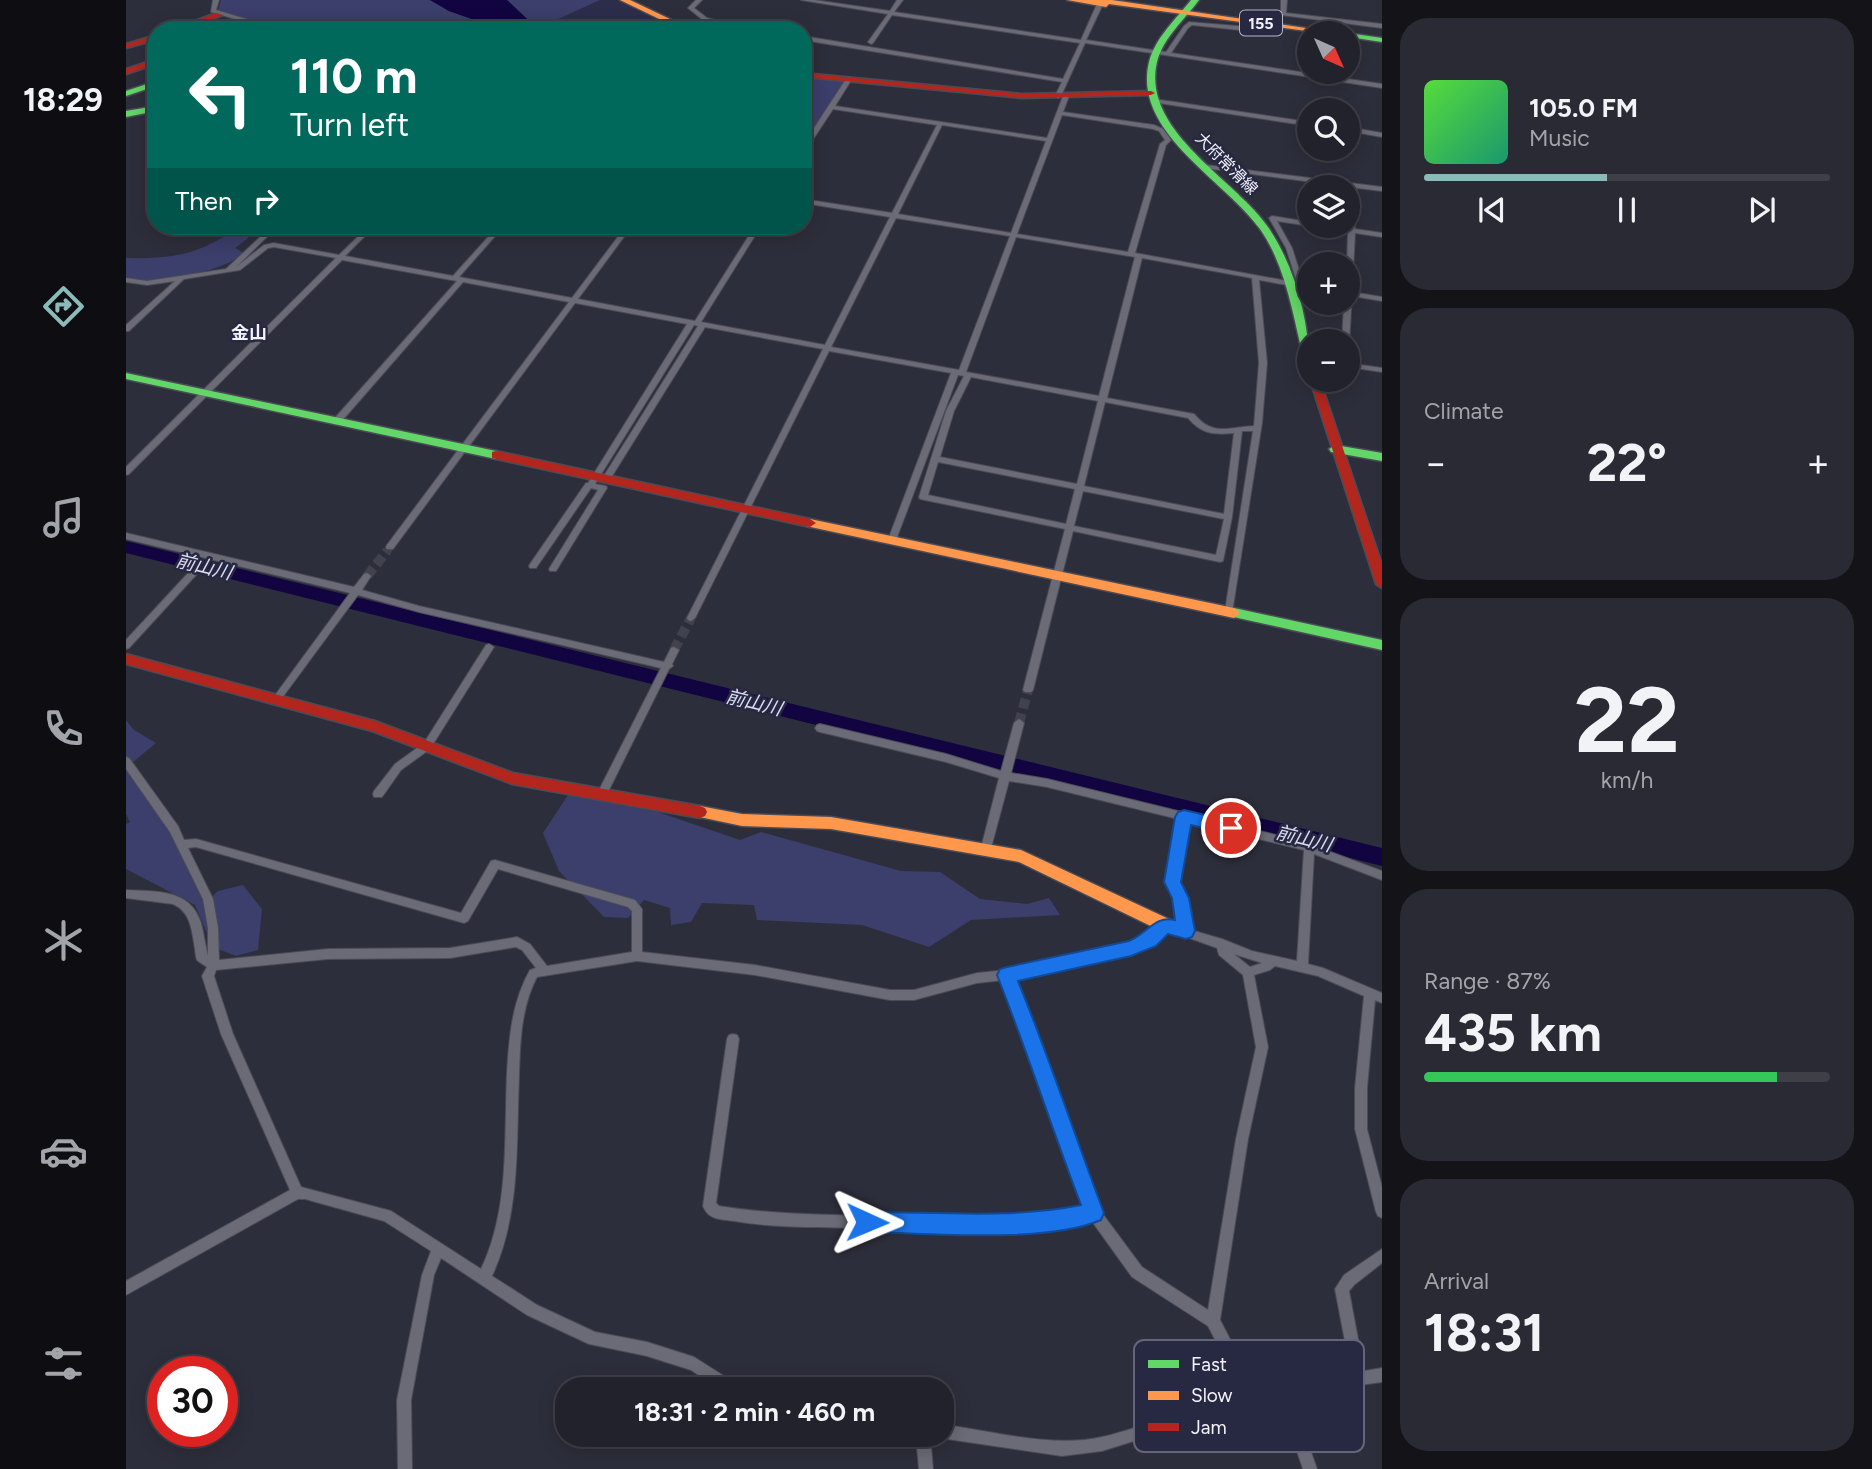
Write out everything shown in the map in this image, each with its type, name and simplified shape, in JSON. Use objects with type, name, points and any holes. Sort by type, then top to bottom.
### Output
[{"type":"main road","points":[[624,0],[670,21]]},
{"type":"main road","name":"155","points":[[1071,0],[1297,28]]},
{"type":"main road","points":[[812,76],[1022,96],[1152,97],[1151,72],[1195,0]]},
{"type":"main road","name":"155","points":[[1184,14],[1297,31]]},
{"type":"main road","points":[[202,21],[219,15]]},
{"type":"main road","points":[[1360,38],[1382,41]]},
{"type":"main road","points":[[126,46],[147,40]]},
{"type":"main road","points":[[126,72],[147,64]]},
{"type":"main road","points":[[126,94],[147,86]]},
{"type":"main road","name":"大府常滑線","points":[[1152,97],[1169,130],[1255,216],[1276,248],[1293,281],[1303,329]]},
{"type":"main road","points":[[126,114],[147,110]]},
{"type":"main road","points":[[126,376],[464,448],[597,481],[746,509],[1382,645]]},
{"type":"main road","points":[[1318,392],[1335,449],[1382,584]]},
{"type":"main road","points":[[1335,449],[1382,457]]},
{"type":"main road","points":[[126,659],[375,726],[512,778],[742,820],[831,822],[986,848],[1041,864],[1165,925]]},
{"type":"street","points":[[216,0],[213,12],[245,21]]},
{"type":"street","points":[[698,0],[691,8],[703,18],[715,21]]},
{"type":"street","points":[[804,0],[1382,86]]},
{"type":"street","points":[[871,42],[900,0]]},
{"type":"street","points":[[1284,0],[1283,14],[1382,26]]},
{"type":"street","points":[[892,540],[962,373],[1050,140],[1065,81],[1098,2]]},
{"type":"street","points":[[1163,54],[1191,23],[1249,29],[1259,26]]},
{"type":"street","points":[[812,39],[1065,81]]},
{"type":"street","points":[[812,137],[849,79]]},
{"type":"street","points":[[1152,97],[1297,122]]},
{"type":"street","points":[[832,107],[1050,140]]},
{"type":"street","points":[[1028,690],[1103,399],[1163,144],[1168,140],[1161,130],[1154,127],[1059,113]]},
{"type":"street","points":[[691,618],[940,124]]},
{"type":"street","points":[[1360,132],[1382,135]]},
{"type":"street","points":[[1206,167],[1297,179]]},
{"type":"street","points":[[1360,187],[1382,189]]},
{"type":"street","points":[[812,202],[1135,255],[1255,278],[1297,282]]},
{"type":"street","points":[[1293,281],[1285,239],[1272,218],[1297,222]]},
{"type":"street","points":[[1360,232],[1382,235]]},
{"type":"street","points":[[229,270],[266,235]]},
{"type":"street","points":[[126,472],[363,235]]},
{"type":"street","points":[[337,421],[493,235]]},
{"type":"street","points":[[390,547],[622,235]]},
{"type":"street","points":[[533,566],[597,481],[752,235]]},
{"type":"street","points":[[126,280],[140,283],[181,279],[242,268],[268,245],[458,278],[1191,416],[1198,426],[1205,430],[1238,431],[1257,428]]},
{"type":"street","points":[[1229,611],[1257,428],[1263,363],[1255,278]]},
{"type":"street","points":[[126,329],[181,279]]},
{"type":"street","points":[[1360,295],[1382,299]]},
{"type":"street","points":[[1360,367],[1382,370]]},
{"type":"street","points":[[962,373],[923,498],[1220,559],[1238,431]]},
{"type":"street","points":[[937,459],[1227,517]]},
{"type":"street","points":[[553,569],[603,488],[597,481]]},
{"type":"street","points":[[126,536],[667,668]]},
{"type":"street","points":[[126,646],[193,573]]},
{"type":"street","points":[[276,700],[367,576]]},
{"type":"street","points":[[378,794],[398,767],[427,746],[489,647]]},
{"type":"street","points":[[601,796],[674,650]]},
{"type":"street","points":[[986,848],[1018,723]]},
{"type":"street","points":[[820,727],[1309,849],[1382,876]]},
{"type":"street","points":[[126,761],[182,844],[208,899],[213,928],[213,965],[208,976],[223,1023],[297,1193]]},
{"type":"street","points":[[1184,817],[1172,882],[1180,898],[1186,931]]},
{"type":"street","points":[[182,844],[196,843],[464,918],[495,864],[631,903],[637,909],[637,957]]},
{"type":"street","points":[[1301,967],[1309,849]]},
{"type":"street","points":[[126,894],[182,902],[195,916],[202,958],[213,965],[328,954],[450,953],[517,942],[526,947],[544,970]]},
{"type":"street","points":[[484,1278],[496,1247],[506,1196],[515,1045],[521,1003],[530,978],[534,973],[544,970],[637,957],[755,970],[890,995],[914,995],[976,978],[1007,975],[1131,948],[1150,940],[1165,925],[1273,961],[1334,977],[1376,996],[1361,1088],[1361,1129],[1382,1212]]},
{"type":"street","points":[[1213,1321],[1242,1139],[1262,1047],[1248,972],[1223,952],[1222,944]]},
{"type":"street","points":[[1248,972],[1266,968],[1273,961]]},
{"type":"street","points":[[1007,975],[1040,1058],[1052,1104],[1094,1213],[1138,1272],[1213,1321],[1223,1340]]},
{"type":"street","points":[[733,1039],[709,1206],[716,1212],[812,1222],[950,1224],[1053,1221],[1094,1213]]},
{"type":"street","points":[[126,1288],[297,1193],[305,1193],[387,1215],[532,1310],[594,1339],[647,1349],[694,1364],[714,1377]]},
{"type":"street","points":[[405,1469],[404,1401],[428,1275],[439,1248]]},
{"type":"street","points":[[1351,1340],[1342,1289],[1349,1280],[1382,1255]]},
{"type":"street","points":[[1364,1376],[1382,1375]]},
{"type":"street","points":[[954,1433],[1062,1448],[1102,1444],[1134,1434]]},
{"type":"street","points":[[924,1447],[926,1469]]},
{"type":"street","points":[[1304,1452],[1310,1469]]},
{"type":"shaded area","points":[[221,0],[430,0],[449,11],[477,21],[250,21],[218,10]]},
{"type":"shaded area","points":[[430,0],[507,0],[528,20],[477,21],[449,11]]},
{"type":"shaded area","points":[[507,0],[600,0],[554,21],[522,21],[528,19]]},
{"type":"shaded area","points":[[600,0],[615,0],[665,21],[554,21]]},
{"type":"shaded area","points":[[812,79],[845,82],[812,134]]},
{"type":"shaded area","points":[[249,235],[235,248],[244,253],[234,260],[188,275],[154,280],[126,279],[126,258],[172,256],[199,249],[225,236]]},
{"type":"shaded area","points":[[126,720],[134,730],[156,743],[127,767],[171,832],[206,902],[218,891],[243,885],[262,909],[258,950],[236,956],[218,949],[218,937],[207,933],[195,905],[126,869],[126,824],[130,822],[126,814]]},
{"type":"shaded area","points":[[568,795],[658,812],[740,840],[761,832],[901,871],[940,872],[980,899],[1027,904],[1049,898],[1060,915],[971,920],[929,947],[862,925],[757,920],[754,905],[702,903],[691,922],[671,925],[670,908],[644,900],[628,918],[604,917],[559,871],[543,833]]},
{"type":"waterway","name":"前山川","points":[[126,547],[1382,857]]},
{"type":"tunnel","points":[[386,553],[390,547]]},
{"type":"tunnel","points":[[367,576],[387,551]]},
{"type":"tunnel","points":[[674,650],[691,618]]},
{"type":"tunnel","points":[[1019,723],[1028,690]]},
{"type":"traffic: fast","points":[[1195,0],[1166,37],[1153,62],[1151,86],[1158,109],[1171,131],[1189,152],[1250,210],[1264,228],[1286,275],[1301,329]]},
{"type":"traffic: fast","points":[[1360,37],[1382,40]]},
{"type":"traffic: fast","points":[[126,94],[147,86]]},
{"type":"traffic: fast","points":[[126,114],[147,110]]},
{"type":"traffic: fast","points":[[126,376],[496,455]]},
{"type":"traffic: fast","points":[[1335,449],[1382,457]]},
{"type":"traffic: fast","points":[[1234,613],[1382,645]]},
{"type":"traffic: slow","points":[[624,0],[670,21]]},
{"type":"traffic: slow","points":[[1071,0],[1106,5]]},
{"type":"traffic: slow","points":[[1096,0],[1297,28]]},
{"type":"traffic: slow","points":[[810,523],[1234,613]]},
{"type":"traffic: slow","points":[[700,812],[742,820],[831,823],[1021,856],[1165,925]]},
{"type":"traffic: jam","points":[[201,21],[219,15]]},
{"type":"traffic: jam","points":[[126,46],[147,40]]},
{"type":"traffic: jam","points":[[126,72],[147,64]]},
{"type":"traffic: jam","points":[[812,76],[1022,96],[1151,93]]},
{"type":"traffic: jam","points":[[1319,392],[1382,584]]},
{"type":"traffic: jam","points":[[496,455],[810,523]]},
{"type":"traffic: jam","points":[[126,659],[375,726],[512,778],[700,812]]},
{"type":"district","name":"金山","points":[[249,333]]},
{"type":"route","points":[[867,1222],[1007,1223],[1053,1221],[1094,1213],[1052,1104],[1040,1058],[1028,1034],[1007,975],[1131,948],[1150,940],[1165,925],[1186,931],[1180,898],[1172,882],[1184,817],[1231,828]]}]
